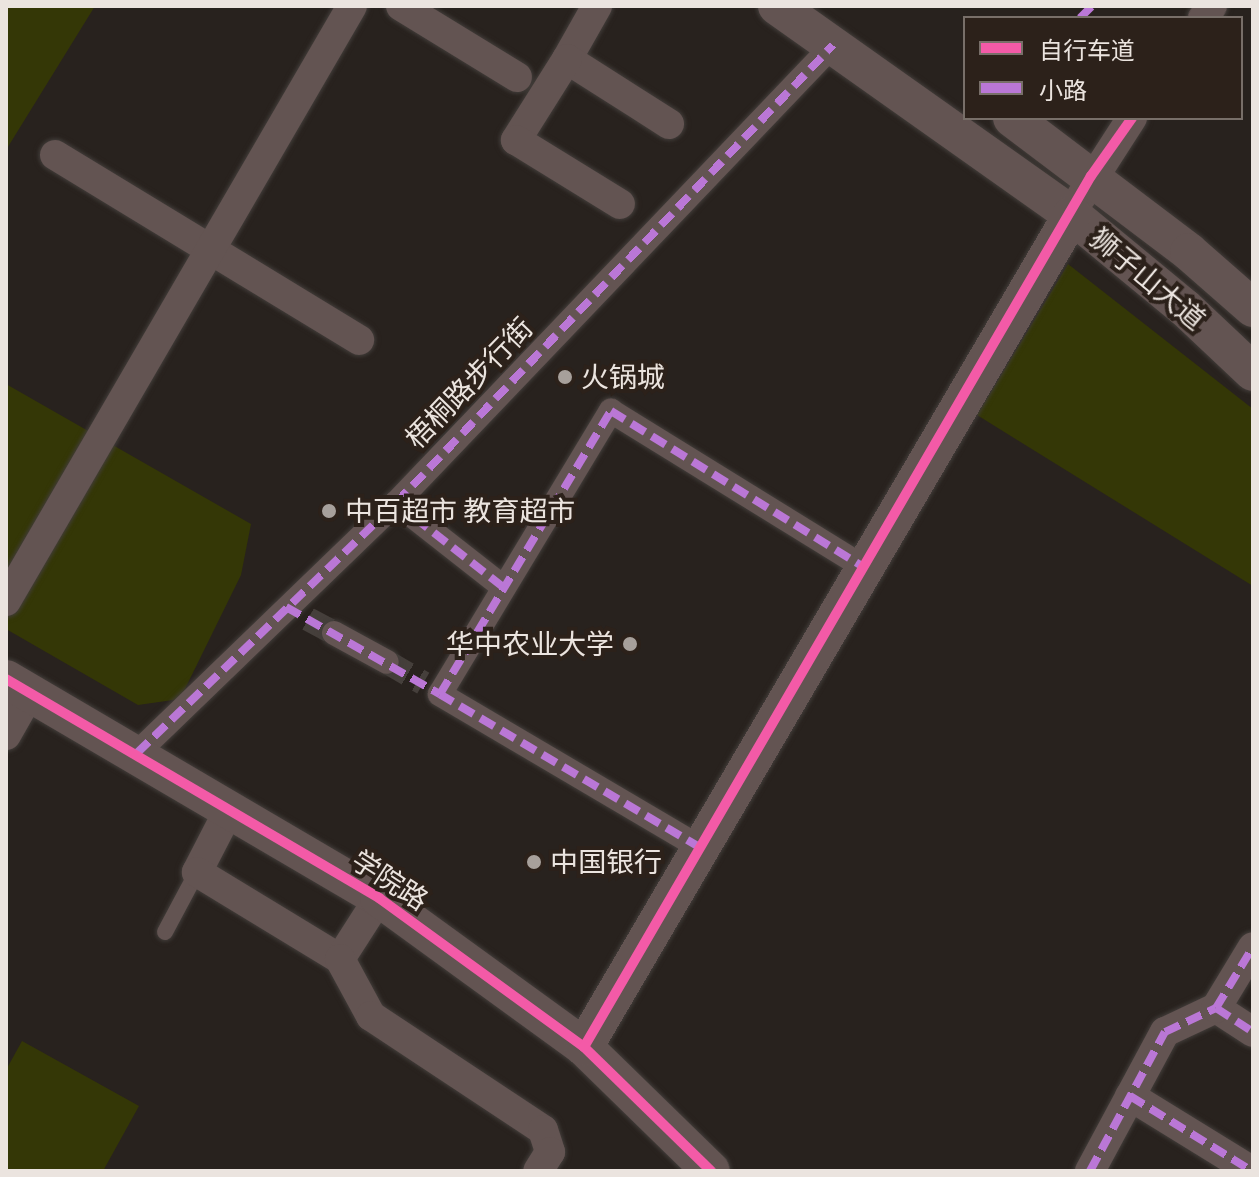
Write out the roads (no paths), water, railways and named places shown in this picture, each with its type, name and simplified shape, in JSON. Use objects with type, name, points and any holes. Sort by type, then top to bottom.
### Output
[{"type":"street","points":[[6,601],[352,6]]},
{"type":"street","points":[[401,6],[517,77]]},
{"type":"street","points":[[597,6],[516,140],[620,204]]},
{"type":"street","name":"狮子山大道","points":[[777,6],[833,45],[963,120]]},
{"type":"street","name":"梧桐路步行街","points":[[137,753],[396,503],[833,45]]},
{"type":"street","points":[[567,59],[669,124]]},
{"type":"street","name":"狮子山大道","points":[[1015,120],[1091,176],[1253,308]]},
{"type":"street","points":[[584,1047],[1072,215],[1091,176],[1131,120]]},
{"type":"street","name":"狮子山大道","points":[[974,126],[1072,215],[1185,308],[1253,372]]},
{"type":"street","points":[[55,155],[359,340]]},
{"type":"street","points":[[701,848],[431,688],[502,586],[611,411],[864,567]]},
{"type":"street","points":[[396,503],[502,586]]},
{"type":"street","points":[[286,607],[308,619]]},
{"type":"street","points":[[334,633],[387,662]]},
{"type":"street","points":[[6,735],[18,686]]},
{"type":"street","name":"学院路","points":[[18,686],[137,753],[228,812],[379,898],[584,1047],[711,1171]]},
{"type":"street","points":[[228,812],[197,872],[340,959],[371,1016],[543,1130],[550,1152],[538,1171]]},
{"type":"street","points":[[340,959],[379,898]]},
{"type":"street","points":[[1090,1171],[1165,1032],[1216,1008],[1253,947]]},
{"type":"street","points":[[1216,1008],[1253,1032]]},
{"type":"street","points":[[1130,1096],[1252,1171]]},
{"type":"lane","points":[[165,932],[197,872]]},
{"type":"tunnel","points":[[308,619],[334,633]]},
{"type":"tunnel","points":[[387,662],[423,683]]},
{"type":"place","name":"火锅城","points":[[565,377]]},
{"type":"place","name":"中百超市 教育超市","points":[[329,511]]},
{"type":"place","name":"华中农业大学","points":[[630,644]]},
{"type":"place","name":"中国银行","points":[[534,862]]}]
